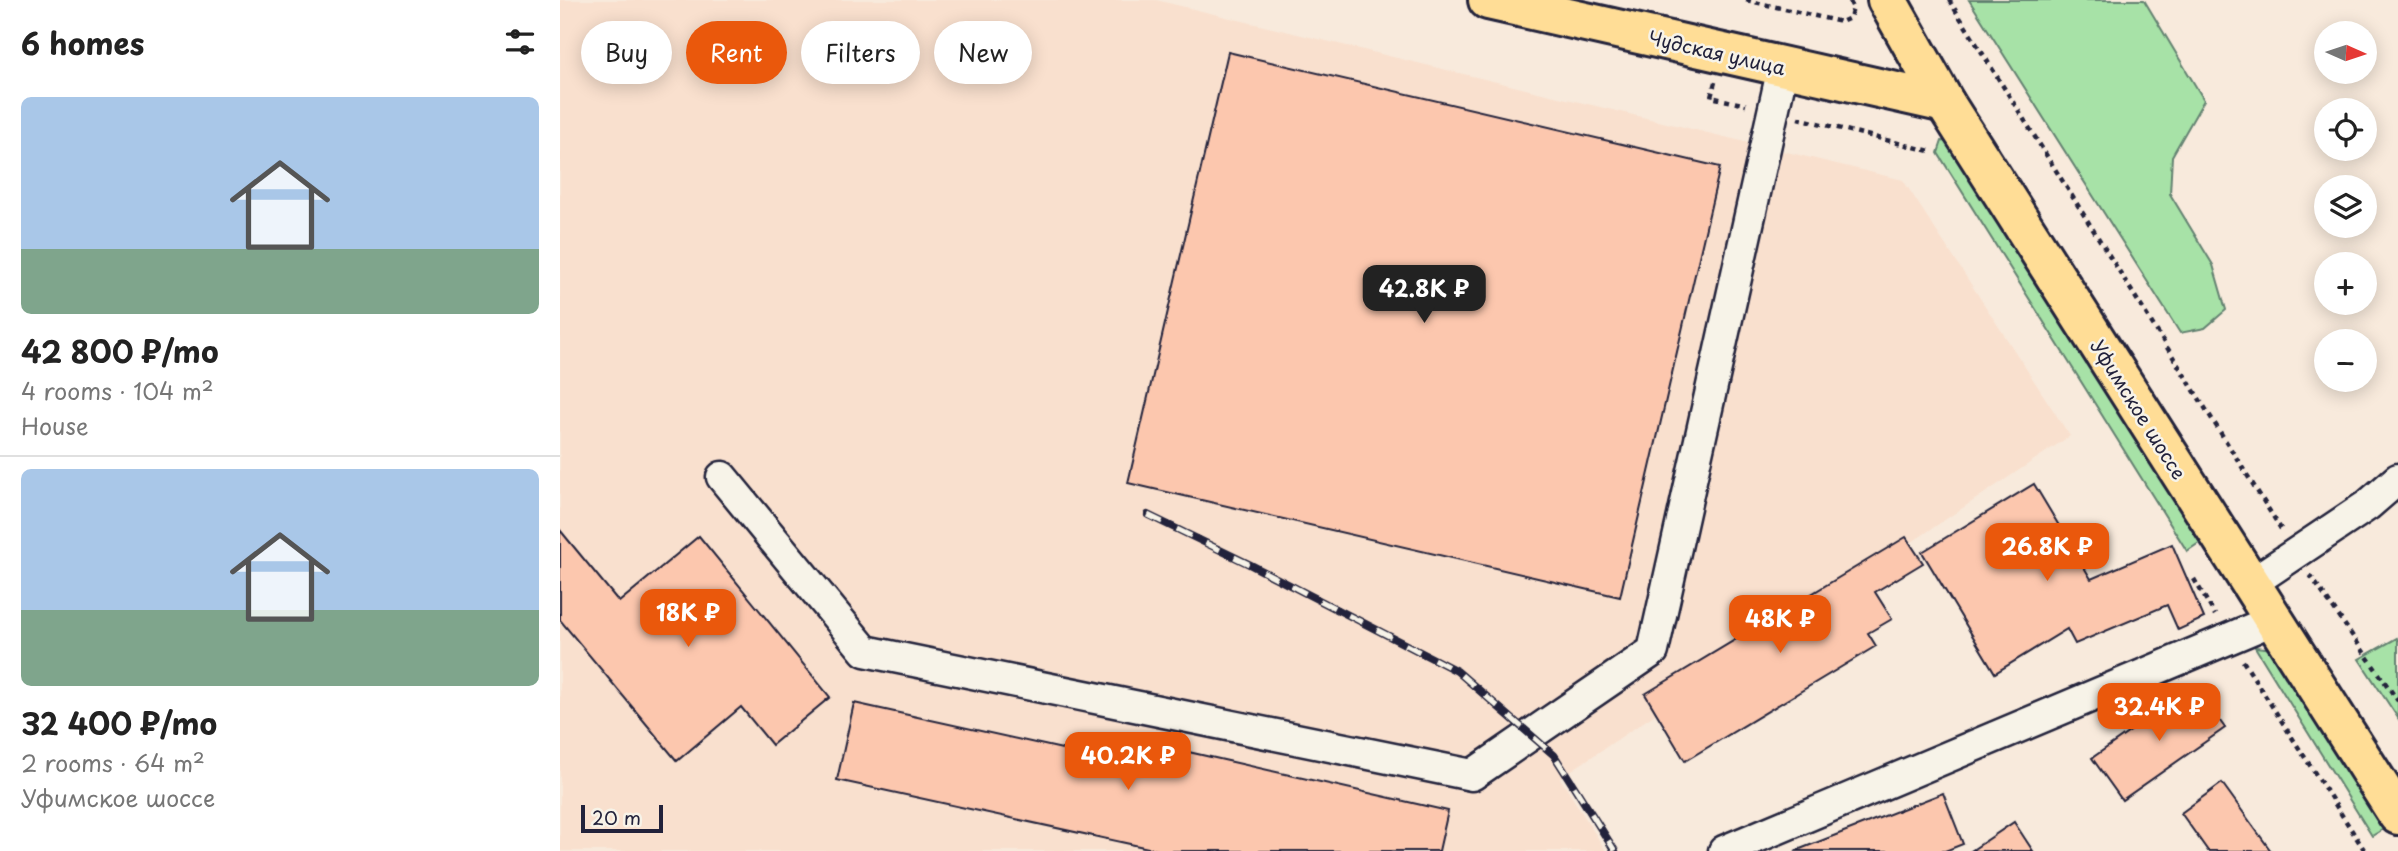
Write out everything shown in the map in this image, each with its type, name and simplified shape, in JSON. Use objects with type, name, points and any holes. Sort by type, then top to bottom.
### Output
[{"type":"main road","name":"Чудская улица","points":[[1488,0],[1945,103]]},
{"type":"main road","name":"Уфимское шоссе","points":[[1887,0],[1945,103],[2398,815]]},
{"type":"lane","points":[[722,477],[866,651],[1472,775],[1653,651],[1783,66]]},
{"type":"lane","points":[[2249,584],[2368,505],[2398,479]]},
{"type":"lane","points":[[1724,851],[2273,620]]},
{"type":"path","points":[[1746,0],[1841,22],[1850,18],[1853,8],[1849,0]]},
{"type":"path","points":[[1949,0],[2296,552],[2398,701]]},
{"type":"path","points":[[1715,81],[1712,97],[1930,151]]},
{"type":"path","points":[[2194,579],[2228,639],[2365,851]]},
{"type":"shaded area","points":[[560,0],[1156,0],[1903,180],[2070,436],[1560,778],[1606,851],[560,851]]},
{"type":"green space","points":[[1969,0],[2144,0],[2204,100],[2172,156],[2170,194],[2213,265],[2226,310],[2205,328],[2180,333]]},
{"type":"green space","points":[[1942,141],[1949,142],[2202,541],[2187,551],[1938,153]]},
{"type":"green space","points":[[2397,638],[2398,640],[2398,718],[2359,659]]},
{"type":"green space","points":[[2255,647],[2275,649],[2387,827],[2372,836]]},
{"type":"building","points":[[1228,52],[1720,167],[1620,597],[1128,483]]},
{"type":"building","points":[[2034,484],[2091,579],[2172,544],[2204,618],[2178,630],[2167,605],[2075,644],[2067,629],[1995,673],[1922,552]]},
{"type":"building","points":[[560,530],[619,602],[699,536],[830,697],[772,745],[741,707],[677,761],[560,620]]},
{"type":"building","points":[[1906,537],[1923,563],[1875,592],[1892,619],[1868,633],[1876,646],[1685,761],[1645,694]]},
{"type":"building","points":[[2195,686],[2225,728],[2122,800],[2092,758]]},
{"type":"building","points":[[854,703],[1121,762],[1127,738],[1448,811],[1439,851],[1162,851],[837,780]]},
{"type":"building","points":[[2222,783],[2271,851],[2208,851],[2181,813]]},
{"type":"building","points":[[1943,793],[1963,844],[1945,851],[1795,851]]},
{"type":"building","points":[[2014,822],[2033,851],[1971,851]]},
{"type":"railway","points":[[1148,515],[1457,671],[1554,755],[1615,851]]}]
